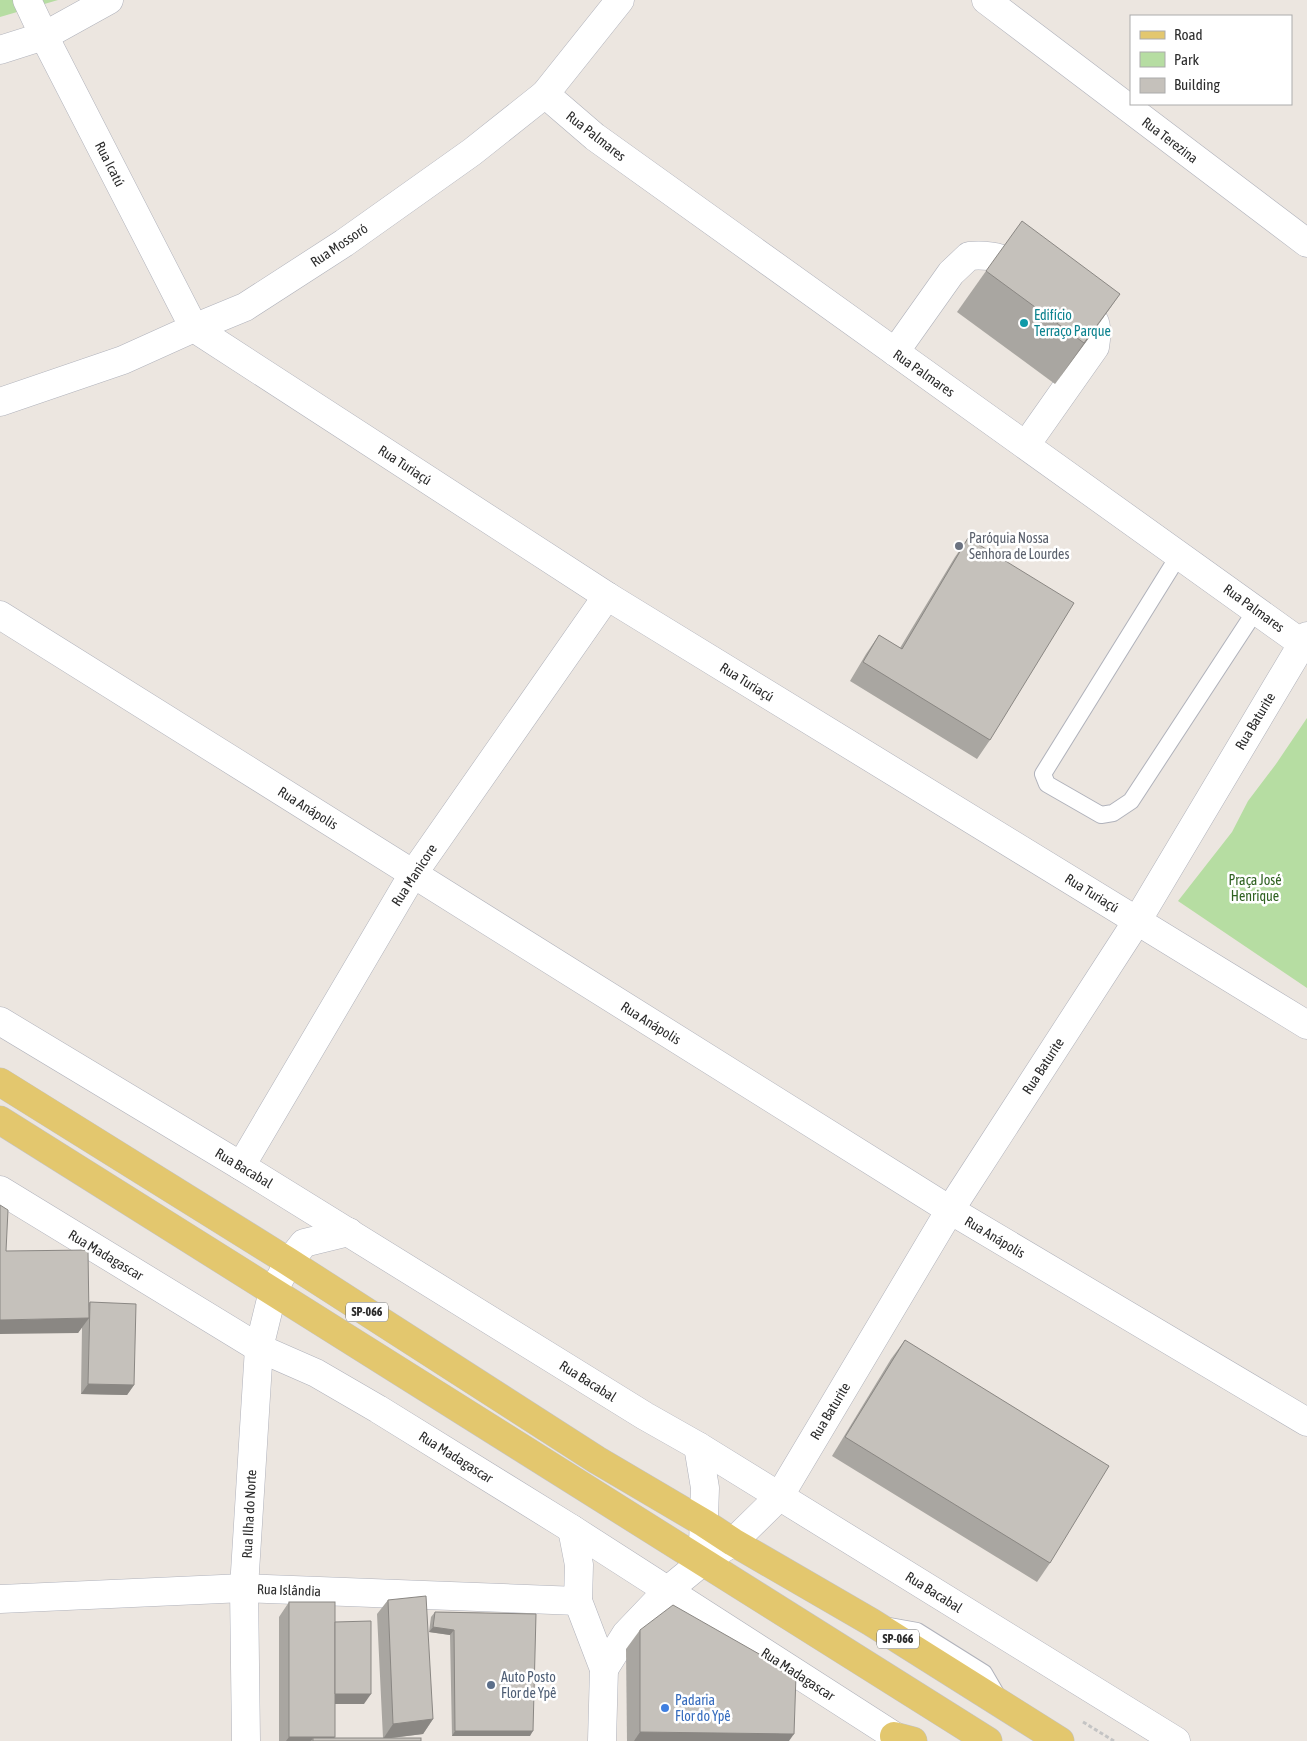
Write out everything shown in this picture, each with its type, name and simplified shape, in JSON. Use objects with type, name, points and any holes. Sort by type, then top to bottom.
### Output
[{"type":"main road","name":"SP-066","points":[[0,1082],[289,1262],[597,1460],[733,1542],[872,1622],[1060,1741]]},
{"type":"main road","name":"SP-066","points":[[0,1120],[988,1741]]},
{"type":"street","name":"Rua Icatú","points":[[27,0],[194,328]]},
{"type":"street","points":[[0,50],[44,36],[109,0]]},
{"type":"street","name":"Rua Mossoró","points":[[0,402],[123,360],[245,307],[344,244],[472,152],[545,94],[620,0]]},
{"type":"street","name":"Rua Terezina","points":[[986,0],[1307,243]]},
{"type":"street","name":"Rua Palmares","points":[[545,94],[595,137],[1256,610],[1305,642]]},
{"type":"street","points":[[895,352],[951,273],[969,256],[988,255],[1012,262],[1094,318],[1097,331],[1095,347],[1026,445]]},
{"type":"street","name":"Rua Turiaçú","points":[[194,328],[607,596],[1307,1025]]},
{"type":"street","name":"Rua Manicore","points":[[241,1166],[413,874],[607,596]]},
{"type":"street","name":"Rua Anápolis","points":[[0,615],[950,1210],[1307,1422]]},
{"type":"street","name":"Rua Baturite","points":[[604,1670],[626,1634],[668,1590],[702,1563],[733,1542],[779,1497],[950,1210],[1137,921],[1305,642]]},
{"type":"street","name":"Rua Bacabal","points":[[0,1022],[349,1232],[645,1416],[698,1446],[1176,1741]]},
{"type":"street","name":"Rua Madagascar","points":[[0,1190],[259,1348],[316,1373],[355,1396],[572,1529],[903,1739]]},
{"type":"street","name":"Rua Ilha do Norte","points":[[246,1741],[244,1588],[259,1348],[273,1291],[289,1262],[304,1243],[349,1232]]},
{"type":"street","points":[[698,1446],[705,1488],[702,1563]]},
{"type":"street","points":[[572,1529],[579,1565],[578,1601],[604,1670],[602,1741]]},
{"type":"street","name":"Rua Islândia","points":[[0,1599],[244,1588],[578,1601]]},
{"type":"lane","points":[[1179,554],[1043,774],[1047,784],[1101,816],[1113,812],[1130,801],[1256,610]]},
{"type":"green space","points":[[0,0],[58,0],[0,17]]},
{"type":"green space","name":"Praça José Henrique","points":[[1307,718],[1307,988],[1178,901],[1232,832],[1248,801]]},
{"type":"building","points":[[1022,221],[1120,294],[1084,343],[986,271]]},
{"type":"building","points":[[968,538],[1074,603],[990,740],[863,662],[879,635],[902,649]]},
{"type":"building","points":[[0,1205],[8,1210],[6,1251],[88,1250],[89,1318],[0,1320]]},
{"type":"building","points":[[90,1302],[136,1304],[134,1385],[88,1384]]},
{"type":"building","points":[[905,1340],[1109,1466],[1050,1563],[845,1437]]},
{"type":"building","points":[[426,1596],[433,1719],[393,1724],[388,1600]]},
{"type":"building","points":[[289,1602],[335,1602],[335,1737],[289,1737]]},
{"type":"building","points":[[673,1605],[796,1675],[794,1734],[640,1732],[640,1630]]},
{"type":"building","name":"Auto Posto Flor de Ypê","points":[[435,1612],[536,1614],[533,1731],[455,1731],[454,1630],[433,1627]]},
{"type":"building","points":[[371,1621],[371,1694],[335,1694],[335,1622]]},
{"type":"building","points":[[313,1738],[421,1738],[421,1741],[313,1741]]},
{"type":"place","name":"Edifício Terraço Parque","points":[[1024,323]]},
{"type":"place","name":"Paróquia Nossa Senhora de Lourdes","points":[[959,546]]},
{"type":"place","name":"Auto Posto Flor de Ypê","points":[[491,1685]]},
{"type":"place","name":"Padaria Flor do Ypê","points":[[665,1708]]}]
